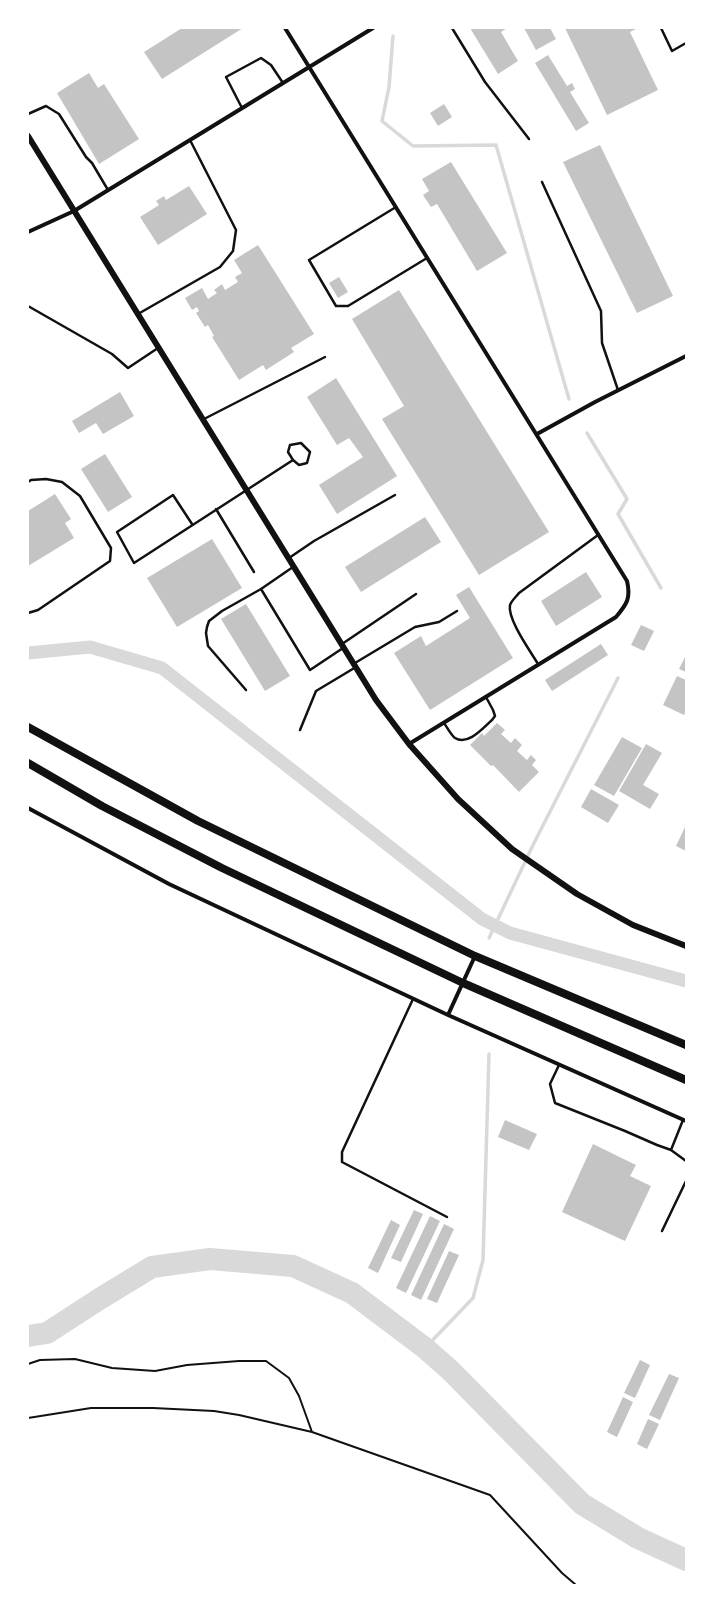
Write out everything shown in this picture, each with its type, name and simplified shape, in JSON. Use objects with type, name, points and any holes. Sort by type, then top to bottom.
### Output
[{"type":"highway","points":[[28,727],[198,821],[475,956],[686,1045]]},
{"type":"highway","points":[[28,763],[102,806],[222,868],[463,982],[686,1080]]},
{"type":"street","points":[[285,28],[538,434],[627,581],[629,591],[628,600],[616,617],[409,744]]},
{"type":"street","points":[[28,232],[74,211],[374,28]]},
{"type":"street","points":[[28,136],[376,700],[409,744],[458,799],[519,853],[577,894],[602,908],[634,925],[686,946]]},
{"type":"street","points":[[538,434],[618,390],[686,356]]},
{"type":"street","points":[[28,808],[169,884],[448,1015],[685,1121]]},
{"type":"street","points":[[448,1015],[475,956]]},
{"type":"lane","points":[[452,28],[485,82],[530,139]]},
{"type":"lane","points":[[661,28],[672,51],[686,43]]},
{"type":"lane","points":[[242,108],[226,77],[261,58],[271,65],[283,83]]},
{"type":"lane","points":[[28,114],[46,106],[59,114],[108,190]]},
{"type":"lane","points":[[138,314],[220,267],[233,251],[236,230],[190,140]]},
{"type":"lane","points":[[542,182],[601,311],[602,343],[618,390]]},
{"type":"lane","points":[[396,206],[310,260],[336,306],[348,306],[428,257]]},
{"type":"lane","points":[[28,306],[112,354],[128,368],[159,348]]},
{"type":"lane","points":[[203,420],[325,357]]},
{"type":"lane","points":[[301,443],[310,452],[307,463],[299,465],[292,460],[288,452],[290,445],[301,443]]},
{"type":"lane","points":[[192,524],[173,495],[117,532],[134,563],[292,460]]},
{"type":"lane","points":[[28,482],[31,480],[46,479],[62,482],[80,496],[111,548],[110,561],[38,610],[28,613]]},
{"type":"lane","points":[[288,558],[314,541],[395,495]]},
{"type":"lane","points":[[216,509],[254,572]]},
{"type":"lane","points":[[538,664],[512,619],[510,606],[519,593],[599,534]]},
{"type":"lane","points":[[246,690],[208,646],[207,627],[209,620],[261,589],[294,567]]},
{"type":"lane","points":[[261,589],[310,670],[416,594]]},
{"type":"lane","points":[[300,730],[316,691],[415,627],[439,622],[457,611]]},
{"type":"lane","points":[[444,722],[454,738],[463,741],[468,739],[495,716],[486,697]]},
{"type":"lane","points":[[413,998],[342,1152],[342,1162],[447,1217]]},
{"type":"lane","points":[[560,1065],[550,1084],[555,1103],[671,1150],[686,1161]]},
{"type":"lane","points":[[671,1150],[685,1121]]},
{"type":"lane","points":[[662,1231],[686,1181]]},
{"type":"path","points":[[28,1364],[40,1360],[75,1359],[112,1368],[155,1371],[187,1365],[266,1361],[289,1378],[299,1396],[312,1432]]},
{"type":"path","points":[[28,1418],[91,1408],[153,1408],[214,1411],[239,1415],[312,1432],[490,1496],[517,1523],[562,1573],[576,1585]]},
{"type":"building","points":[[182,28],[243,28],[162,79],[144,52]]},
{"type":"building","points":[[470,28],[507,28],[501,32],[518,61],[498,74]]},
{"type":"building","points":[[524,28],[550,28],[556,39],[536,50]]},
{"type":"building","points":[[565,28],[638,28],[630,32],[658,90],[607,115]]},
{"type":"building","points":[[548,55],[567,86],[572,83],[575,89],[570,92],[589,123],[576,131],[535,63]]},
{"type":"building","points":[[89,73],[98,88],[104,84],[139,139],[99,164],[57,93]]},
{"type":"building","points":[[444,104],[452,117],[438,126],[430,113]]},
{"type":"building","points":[[600,145],[673,296],[637,313],[563,162]]},
{"type":"building","points":[[451,162],[507,253],[477,271],[437,204],[431,207],[423,195],[429,191],[422,179]]},
{"type":"building","points":[[189,186],[207,214],[158,245],[140,217],[159,205],[156,201],[164,196],[166,200]]},
{"type":"building","points":[[258,245],[314,334],[291,348],[294,352],[266,370],[263,365],[239,380],[212,337],[214,336],[208,325],[205,327],[196,313],[199,311],[197,307],[192,310],[185,298],[202,288],[208,299],[217,293],[214,290],[222,284],[225,290],[238,282],[235,277],[242,273],[234,260]]},
{"type":"building","points":[[339,277],[348,292],[338,298],[329,283]]},
{"type":"building","points":[[399,290],[549,532],[479,575],[382,419],[404,406],[352,319]]},
{"type":"building","points":[[336,378],[397,476],[337,514],[319,485],[363,457],[349,438],[337,445],[307,397]]},
{"type":"building","points":[[120,392],[134,416],[103,434],[96,423],[79,433],[72,421]]},
{"type":"building","points":[[105,454],[132,497],[108,512],[81,469]]},
{"type":"building","points":[[55,494],[71,519],[65,523],[74,538],[28,566],[28,511]]},
{"type":"building","points":[[425,517],[441,542],[361,592],[345,567]]},
{"type":"building","points":[[212,539],[242,588],[177,627],[147,578]]},
{"type":"building","points":[[586,572],[602,597],[556,626],[541,601]]},
{"type":"building","points":[[469,587],[513,658],[430,710],[394,653],[421,636],[426,646],[470,618],[456,595]]},
{"type":"building","points":[[246,604],[290,676],[265,691],[221,619]]},
{"type":"building","points":[[641,625],[654,631],[644,651],[631,645]]},
{"type":"building","points":[[601,644],[608,655],[552,691],[545,680]]},
{"type":"building","points":[[686,655],[686,672],[679,669]]},
{"type":"building","points":[[677,676],[686,680],[686,711],[684,715],[663,705]]},
{"type":"building","points":[[497,723],[505,730],[501,734],[511,743],[515,738],[522,745],[517,751],[527,760],[531,755],[536,760],[532,765],[539,772],[519,792],[493,765],[491,766],[470,745],[482,733],[484,736]]},
{"type":"building","points":[[622,737],[642,748],[614,796],[594,785]]},
{"type":"building","points":[[646,744],[662,753],[643,785],[659,794],[650,809],[619,791]]},
{"type":"building","points":[[591,789],[619,805],[608,823],[581,807]]},
{"type":"building","points":[[686,825],[686,851],[676,846]]},
{"type":"building","points":[[505,1120],[537,1134],[529,1150],[498,1137]]},
{"type":"building","points":[[593,1144],[636,1165],[630,1176],[651,1186],[625,1241],[562,1212]]},
{"type":"building","points":[[414,1210],[423,1214],[401,1262],[391,1258]]},
{"type":"building","points":[[430,1216],[440,1221],[406,1293],[396,1288]]},
{"type":"building","points":[[391,1220],[400,1225],[378,1273],[368,1268]]},
{"type":"building","points":[[444,1224],[454,1229],[421,1300],[411,1295]]},
{"type":"building","points":[[449,1251],[459,1255],[437,1303],[427,1299]]},
{"type":"building","points":[[640,1360],[650,1365],[635,1398],[624,1393]]},
{"type":"building","points":[[669,1374],[679,1378],[660,1420],[649,1415]]},
{"type":"building","points":[[623,1397],[633,1402],[617,1437],[607,1432]]},
{"type":"building","points":[[648,1419],[659,1424],[647,1449],[637,1444]]},
{"type":"waterway","points":[[393,36],[389,87],[382,121],[413,146],[496,145],[569,399]]},
{"type":"waterway","points":[[587,433],[627,499],[618,514],[661,588]]},
{"type":"waterway","points":[[28,653],[90,647],[162,668],[482,919],[510,933],[686,981]]},
{"type":"waterway","points":[[489,938],[533,845],[618,678]]},
{"type":"waterway","points":[[425,1348],[473,1298],[483,1260],[489,1054]]},
{"type":"waterway","points":[[28,1336],[47,1333],[152,1267],[210,1259],[293,1266],[352,1293],[425,1348],[451,1371],[582,1504],[638,1538],[686,1560]]}]
